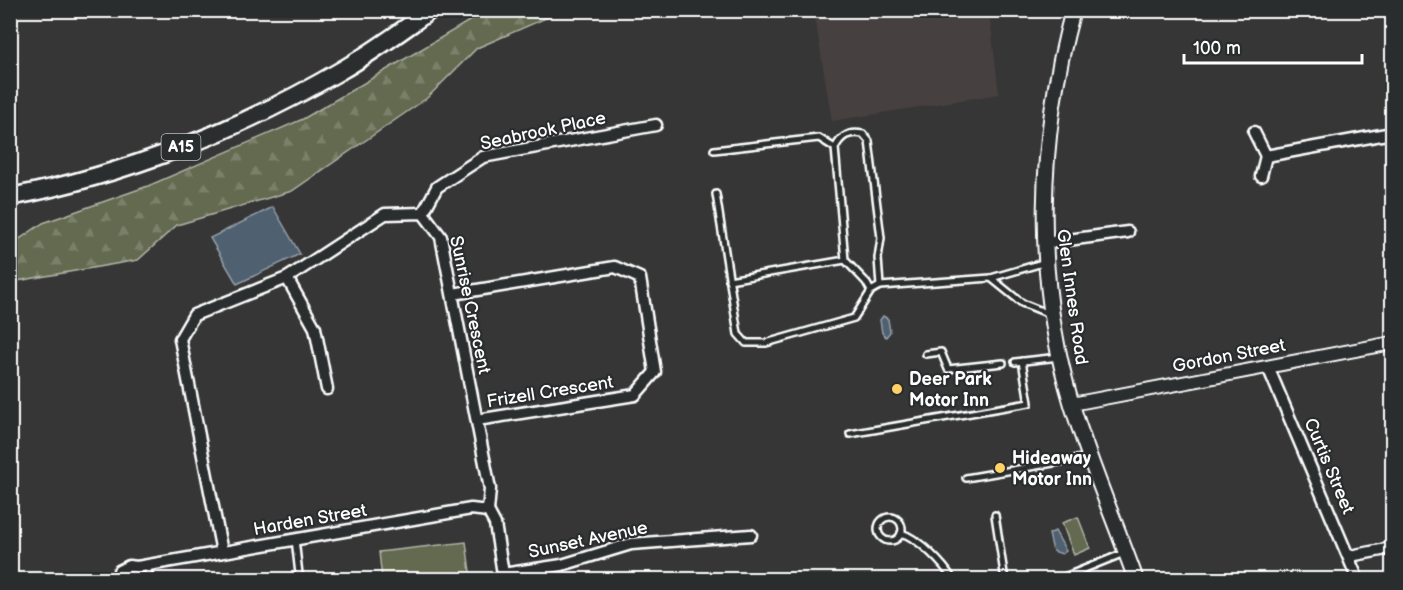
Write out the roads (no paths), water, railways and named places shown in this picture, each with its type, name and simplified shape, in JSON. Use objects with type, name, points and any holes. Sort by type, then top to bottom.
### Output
[{"type":"highway","name":"A15","points":[[10,197],[109,172],[177,149],[238,123],[341,71],[431,10]]},
{"type":"main road","name":"Glen Innes Road","points":[[1073,10],[1051,113],[1044,190],[1047,262],[1060,356],[1072,404],[1136,579]]},
{"type":"street","name":"Seabrook Place","points":[[423,213],[437,187],[483,157],[656,125]]},
{"type":"street","points":[[1254,132],[1266,156],[1261,176]]},
{"type":"street","points":[[1266,156],[1392,133]]},
{"type":"street","points":[[222,552],[180,339],[194,315],[287,278],[386,214],[423,213]]},
{"type":"street","name":"Sunrise Crescent","points":[[423,213],[441,237],[490,489],[488,510],[495,524],[504,577]]},
{"type":"street","points":[[1045,243],[1128,232]]},
{"type":"street","name":"Frizell Crescent","points":[[453,294],[615,267],[640,278],[655,372],[635,394],[477,420]]},
{"type":"street","points":[[287,278],[315,328],[327,389]]},
{"type":"street","name":"Gordon Street","points":[[1072,404],[1392,343]]},
{"type":"street","name":"Curtis Street","points":[[1268,367],[1358,579]]},
{"type":"street","name":"Harden Street","points":[[122,579],[119,571],[129,566],[142,566],[471,509],[488,510]]},
{"type":"street","name":"Sunset Avenue","points":[[504,577],[562,565],[631,544],[752,535]]},
{"type":"street","points":[[1350,556],[1392,548]]},
{"type":"street","points":[[128,579],[142,566]]},
{"type":"lane","points":[[871,291],[866,282],[845,260],[836,148],[839,139],[847,134],[862,134],[869,141],[880,238],[879,286]]},
{"type":"lane","points":[[714,150],[819,138],[836,148]]},
{"type":"lane","points":[[716,194],[738,334],[746,343],[766,343],[854,318],[871,291],[879,286],[991,278],[1047,262]]},
{"type":"lane","points":[[729,280],[845,260]]},
{"type":"lane","points":[[991,278],[1022,303],[1053,316]]},
{"type":"lane","points":[[926,354],[941,352],[948,369],[1003,363]]},
{"type":"lane","points":[[1015,362],[1060,356]]},
{"type":"lane","points":[[850,434],[1029,403],[1022,361]]},
{"type":"lane","points":[[966,478],[1090,456]]},
{"type":"lane","points":[[995,515],[1005,579]]},
{"type":"lane","points":[[885,518],[894,518],[901,524],[901,533],[894,539],[885,540],[879,534],[879,524],[885,518]]},
{"type":"lane","points":[[901,533],[909,535],[953,579]]},
{"type":"lane","points":[[295,539],[299,574]]},
{"type":"lane","points":[[1057,579],[1126,553]]},
{"type":"lane","points":[[142,566],[149,579]]},
{"type":"water","points":[[273,207],[300,254],[237,284],[210,238]]},
{"type":"water","points":[[883,316],[888,319],[890,332],[886,337],[882,333],[880,320]]},
{"type":"water","points":[[1055,531],[1066,551],[1062,554],[1053,551],[1049,534]]},
{"type":"place","name":"Deer Park Motor Inn","points":[[897,389]]},
{"type":"place","name":"Hideaway Motor Inn","points":[[1000,468]]}]
